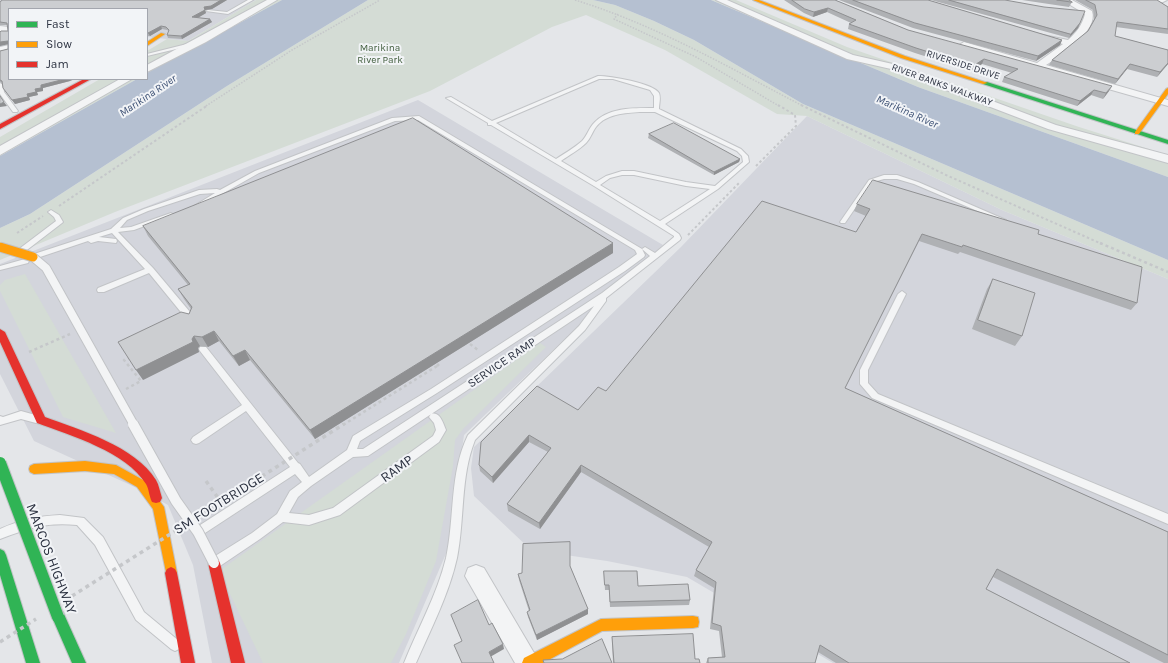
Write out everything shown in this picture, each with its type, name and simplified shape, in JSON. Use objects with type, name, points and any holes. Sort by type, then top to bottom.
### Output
[{"type":"street","points":[[148,68],[203,40],[273,0]]},
{"type":"street","name":"RIVER BANKS WALKWAY","points":[[720,0],[850,57],[894,66],[1052,127],[1168,159]]},
{"type":"street","name":"RIVERSIDE DRIVE","points":[[755,0],[903,57],[1136,133],[1168,142]]},
{"type":"street","points":[[1066,0],[1090,13]]},
{"type":"street","points":[[1154,0],[1163,0]]},
{"type":"street","points":[[1154,0],[1168,8]]},
{"type":"street","points":[[1066,11],[1090,13]]},
{"type":"street","points":[[1039,66],[1085,29],[1090,13]]},
{"type":"street","points":[[1032,33],[1069,43]]},
{"type":"street","points":[[148,43],[163,34]]},
{"type":"street","points":[[956,43],[1164,102]]},
{"type":"street","points":[[0,127],[86,80]]},
{"type":"street","points":[[0,151],[125,80]]},
{"type":"street","points":[[1136,133],[1164,102],[1168,90]]},
{"type":"street","points":[[0,247],[33,257]]},
{"type":"street","points":[[0,332],[41,420],[110,448],[141,468],[155,486],[187,659]]},
{"type":"street","name":"MARCOS HIGHWAY","points":[[0,464],[58,617],[79,663]]},
{"type":"street","points":[[34,468],[85,466],[116,470],[141,484],[158,507]]},
{"type":"street","points":[[0,555],[33,663]]},
{"type":"street","points":[[214,563],[238,663]]},
{"type":"street","points":[[476,576],[529,663],[601,625],[693,622]]},
{"type":"lane","points":[[203,9],[228,13],[251,0]]},
{"type":"lane","points":[[148,55],[203,40]]},
{"type":"lane","points":[[490,124],[598,77],[613,78],[652,89],[656,92],[658,97],[656,110]]},
{"type":"lane","points":[[0,85],[1,92],[14,111]]},
{"type":"lane","points":[[410,663],[446,576],[454,542],[460,474],[465,450],[470,438],[582,328],[605,295],[678,238],[677,235],[596,185],[448,98]]},
{"type":"lane","points":[[556,162],[586,140],[593,126],[600,120],[614,113],[656,110],[739,150],[745,156],[746,162],[716,188],[659,225]]},
{"type":"lane","points":[[33,257],[46,268],[176,501],[198,532],[214,563],[256,536],[281,517],[294,494],[351,453],[356,439],[434,391],[622,269],[641,255],[638,249],[420,118],[394,119],[257,172],[195,207],[242,188]]},
{"type":"lane","points":[[596,185],[608,177],[622,173],[634,173],[686,184],[716,188]]},
{"type":"lane","points":[[843,222],[871,181],[884,177],[897,177],[916,183],[1007,222]]},
{"type":"lane","points":[[112,230],[125,219],[146,210],[199,192],[217,191]]},
{"type":"lane","points":[[0,267],[60,222],[57,216],[51,212]]},
{"type":"lane","points":[[33,257],[112,230],[132,229],[177,213]]},
{"type":"lane","points":[[112,230],[150,270],[192,320]]},
{"type":"lane","points":[[0,267],[98,239],[114,241]]},
{"type":"lane","points":[[645,249],[655,256]]},
{"type":"lane","points":[[101,290],[150,270]]},
{"type":"lane","points":[[902,294],[864,370],[864,384],[875,396],[1168,519]]},
{"type":"lane","name":"SERVICE RAMP","points":[[351,453],[364,453],[441,404],[605,295]]},
{"type":"lane","points":[[203,349],[298,467],[308,483]]},
{"type":"lane","points":[[196,440],[248,406]]},
{"type":"lane","points":[[0,422],[21,415],[41,420]]},
{"type":"lane","name":"RAMP","points":[[281,517],[309,520],[336,512],[436,439],[441,430],[438,421],[434,417]]},
{"type":"lane","points":[[198,532],[298,467]]},
{"type":"lane","points":[[0,534],[37,521],[53,519],[80,521],[99,541],[140,616],[187,659]]},
{"type":"path","points":[[16,233],[51,212],[157,138],[292,50],[380,0]]},
{"type":"path","points":[[575,0],[607,9],[688,46],[812,111],[897,152],[1016,208],[1168,272]]},
{"type":"path","points":[[618,14],[614,19],[696,57],[796,115],[796,126],[752,169]]},
{"type":"path","points":[[668,246],[682,241],[742,180]]},
{"type":"path","points":[[12,360],[74,332]]},
{"type":"path","points":[[132,357],[124,360],[140,381],[136,384]]},
{"type":"path","name":"SM FOOTBRIDGE","points":[[195,519],[438,365]]},
{"type":"path","points":[[132,372],[139,369]]},
{"type":"path","points":[[206,481],[222,502]]},
{"type":"path","name":"SM FOOTBRIDGE","points":[[67,600],[181,528]]},
{"type":"path","points":[[0,642],[40,616]]},
{"type":"shaded area","points":[[256,0],[188,41],[148,37],[148,8],[8,8],[8,10],[0,19],[0,1]]},
{"type":"shaded area","points":[[418,100],[663,245],[464,435],[448,549],[399,663],[212,663],[193,565],[168,505],[137,488],[34,441],[0,374],[0,264]]},
{"type":"shaded area","points":[[807,116],[1002,210],[1168,279],[1168,663],[833,663],[687,577],[607,561],[531,550],[474,496],[471,468],[474,447],[681,247]]},
{"type":"green space","points":[[256,0],[282,0],[148,72],[148,50],[167,39],[188,41]]},
{"type":"green space","name":"Marikina River Park","points":[[368,0],[593,0],[615,5],[694,40],[803,104],[1168,260],[1168,279],[1002,210],[807,116],[777,114],[665,50],[586,15],[552,27],[430,91],[115,212],[0,260],[0,228],[30,214],[227,86]]},
{"type":"green space","points":[[711,0],[736,0],[847,47],[1079,127],[1168,155],[1168,177],[918,87]]},
{"type":"green space","points":[[98,80],[135,80],[0,156],[0,137]]},
{"type":"green space","points":[[25,274],[116,433],[63,417],[0,291],[0,285],[5,280]]},
{"type":"green space","points":[[540,343],[546,347],[463,429],[455,440],[453,466],[436,561],[406,634],[391,663],[263,663],[219,571]]},
{"type":"water","name":"Marikina River","points":[[282,0],[368,0],[227,86],[30,214],[0,228],[0,156],[135,80],[148,80],[148,72]]},
{"type":"water","name":"Marikina River","points":[[593,0],[711,0],[918,87],[1168,177],[1168,260],[803,104],[694,40],[615,5]]},
{"type":"building","points":[[3,0],[221,0],[211,6],[204,7],[205,10],[192,17],[210,19],[181,36],[167,35],[169,30],[166,27],[161,26],[148,33],[148,8],[8,8],[8,31],[7,23],[0,22],[0,2]]},
{"type":"building","points":[[792,0],[835,0],[908,30],[1112,86],[1106,93],[1094,90],[1080,101],[1004,77],[1018,69],[984,59],[973,66],[916,48],[849,24],[856,20],[828,8],[814,12],[805,9]]},
{"type":"building","points":[[853,0],[928,0],[1062,40],[1038,56],[915,23]]},
{"type":"building","points":[[949,0],[1005,0],[1044,7],[1085,11],[1080,23],[1071,34]]},
{"type":"building","points":[[1057,0],[1069,0],[1072,2]]},
{"type":"building","points":[[1086,0],[1157,0],[1168,7],[1168,29],[1117,22],[1115,36],[1168,50],[1168,63],[1160,72],[1130,64],[1118,79],[1052,60],[1088,31],[1097,15],[1095,5]]},
{"type":"building","points":[[1,31],[8,31],[8,41],[0,42]]},
{"type":"building","points":[[8,49],[8,80],[61,80],[41,85],[41,88],[35,89],[36,92],[27,94],[28,97],[12,100],[3,88],[2,81],[0,80],[0,51]]},
{"type":"building","points":[[0,96],[4,102],[0,104]]},
{"type":"building","points":[[413,118],[613,243],[310,430],[245,350],[233,356],[214,331],[202,337],[194,336],[192,339],[193,342],[136,370],[118,342],[181,312],[189,314],[192,307],[178,289],[190,284],[143,226]]},
{"type":"building","points":[[674,123],[740,159],[714,172],[649,134]]},
{"type":"building","points":[[873,180],[1039,230],[1038,234],[1142,267],[1137,303],[963,245],[962,247],[922,234],[845,388],[1168,532],[1168,655],[997,569],[986,589],[1130,663],[849,663],[820,645],[815,663],[708,663],[708,658],[725,657],[721,626],[712,623],[716,582],[696,570],[712,542],[581,465],[539,523],[507,504],[551,448],[529,435],[492,477],[479,465],[481,442],[537,386],[578,410],[598,387],[606,391],[762,201],[856,232],[870,209],[857,204]]},
{"type":"building","points":[[993,279],[1035,293],[1022,336],[978,320]]},
{"type":"building","points":[[570,542],[570,566],[588,609],[536,635],[527,612],[530,610],[518,574],[522,573],[523,544]]},
{"type":"building","points":[[604,571],[637,571],[638,586],[688,584],[690,600],[610,602],[609,585],[605,585]]},
{"type":"building","points":[[478,600],[489,625],[492,623],[503,644],[489,652],[494,663],[462,663],[454,645],[462,641],[451,615]]},
{"type":"building","points":[[693,634],[695,659],[699,659],[700,663],[614,663],[612,637]]},
{"type":"building","points":[[602,639],[612,663],[544,663],[543,660],[562,659]]},
{"type":"traffic: fast","points":[[985,83],[1168,142]]},
{"type":"traffic: fast","points":[[0,463],[58,617]]},
{"type":"traffic: fast","points":[[0,555],[33,663]]},
{"type":"traffic: fast","points":[[58,617],[79,663]]},
{"type":"traffic: slow","points":[[755,0],[903,57],[985,83]]},
{"type":"traffic: slow","points":[[148,43],[163,34]]},
{"type":"traffic: slow","points":[[1137,133],[1168,90]]},
{"type":"traffic: slow","points":[[0,247],[33,257]]},
{"type":"traffic: slow","points":[[34,469],[85,466],[116,470],[141,484],[158,507],[171,573]]},
{"type":"traffic: slow","points":[[529,663],[601,625],[693,622]]},
{"type":"traffic: jam","points":[[0,127],[86,80]]},
{"type":"traffic: jam","points":[[0,332],[41,420],[91,439],[128,459],[142,471],[152,484],[156,498]]},
{"type":"traffic: jam","points":[[214,563],[238,663]]},
{"type":"traffic: jam","points":[[171,573],[188,663]]}]
